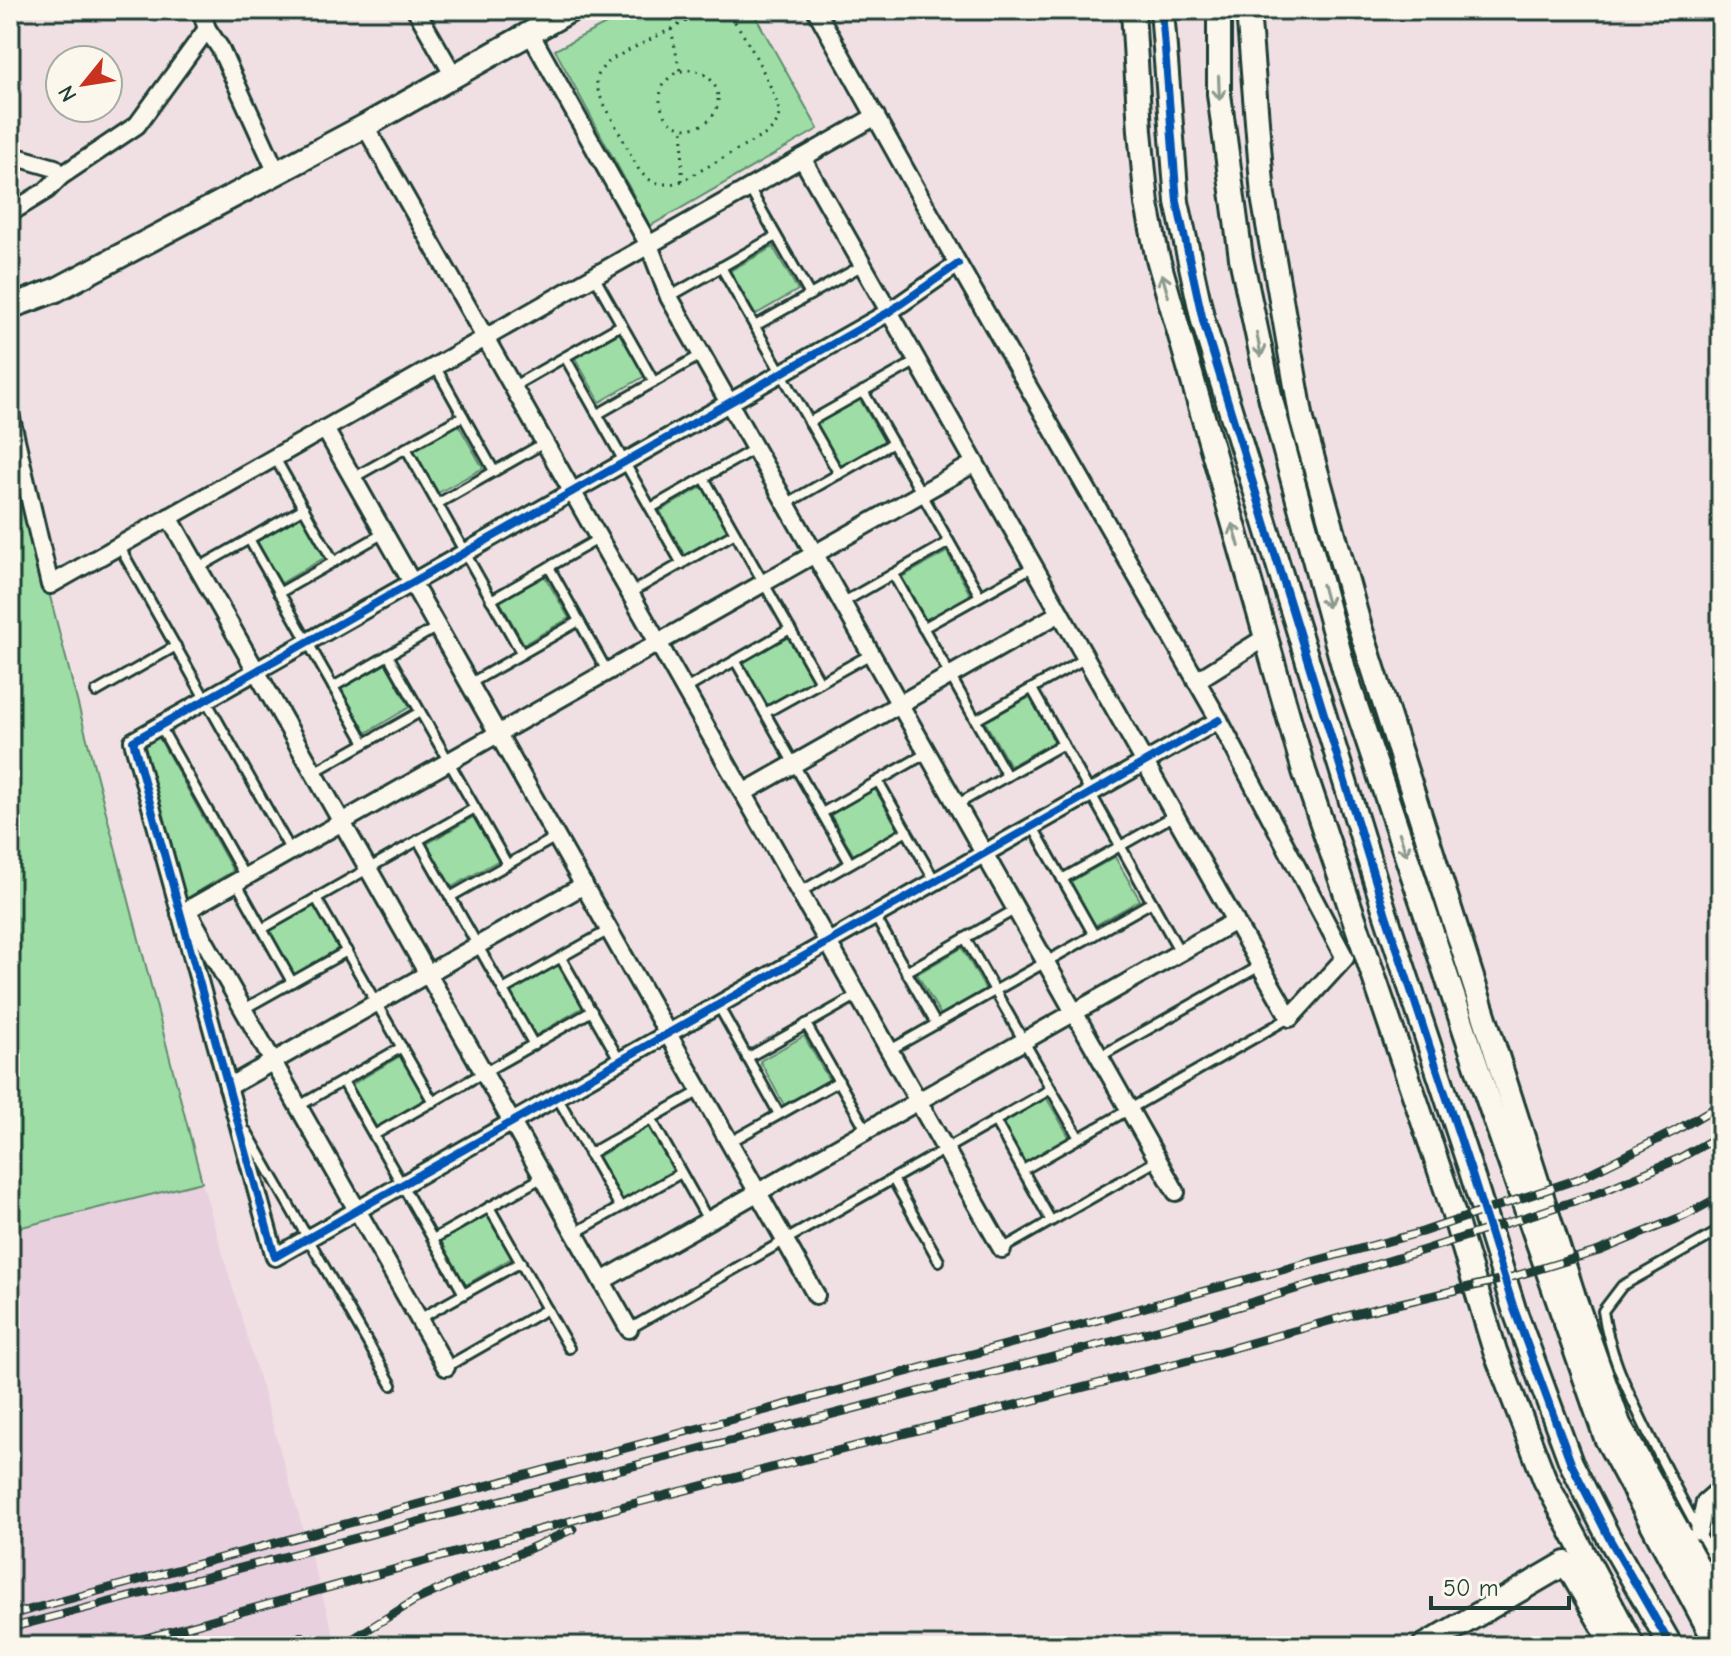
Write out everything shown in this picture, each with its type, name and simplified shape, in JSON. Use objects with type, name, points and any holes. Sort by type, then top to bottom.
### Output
[{"type":"street","points":[[201,10],[207,29],[220,48],[277,173]]},
{"type":"street","points":[[416,10],[454,76]]},
{"type":"street","points":[[10,307],[56,290],[277,173],[571,10]]},
{"type":"street","points":[[802,158],[1290,1018],[1345,958],[1219,720],[816,10]]},
{"type":"street","points":[[1133,10],[1147,204],[1157,255],[1304,771],[1446,1189],[1495,1351],[1545,1480],[1633,1646]]},
{"type":"street","points":[[1162,10],[1177,202],[1203,321],[1377,886],[1514,1309],[1571,1463],[1608,1536],[1671,1646]]},
{"type":"street","points":[[1219,10],[1219,94],[1241,258],[1271,400],[1345,673],[1486,1094],[1606,1438],[1718,1646]]},
{"type":"street","points":[[1248,10],[1263,196],[1302,420],[1359,624],[1571,1285],[1619,1424],[1721,1608]]},
{"type":"street","points":[[10,213],[137,125],[207,29]]},
{"type":"street","points":[[530,33],[649,245],[669,297],[701,355],[1176,1192]]},
{"type":"street","points":[[10,414],[50,585],[876,116]]},
{"type":"street","points":[[365,126],[1002,1249]]},
{"type":"street","points":[[10,155],[55,168],[61,176]]},
{"type":"street","points":[[958,264],[889,312],[133,741],[183,912],[275,1257],[1219,720]]},
{"type":"street","points":[[325,429],[816,1295]]},
{"type":"street","points":[[183,912],[975,463]]},
{"type":"street","points":[[169,517],[629,1329]]},
{"type":"street","points":[[743,793],[1060,613]]},
{"type":"street","points":[[1196,681],[1266,637]]},
{"type":"street","points":[[228,1087],[584,885]]},
{"type":"street","points":[[183,912],[273,1061],[446,1367]]},
{"type":"street","points":[[602,1281],[1235,921]]},
{"type":"street","points":[[1699,1531],[1705,1502],[1721,1488]]},
{"type":"street","points":[[1424,1646],[1566,1563],[1614,1646]]},
{"type":"lane","points":[[749,188],[810,295]]},
{"type":"lane","points":[[669,297],[776,236]]},
{"type":"lane","points":[[755,326],[863,265]]},
{"type":"lane","points":[[721,267],[839,474]]},
{"type":"lane","points":[[594,276],[654,382]]},
{"type":"lane","points":[[512,387],[621,325]]},
{"type":"lane","points":[[598,414],[701,355]]},
{"type":"lane","points":[[565,357],[682,564]]},
{"type":"lane","points":[[809,422],[917,361]]},
{"type":"lane","points":[[435,366],[494,471]]},
{"type":"lane","points":[[863,391],[980,596]]},
{"type":"lane","points":[[353,478],[463,416]]},
{"type":"lane","points":[[437,504],[544,443]]},
{"type":"lane","points":[[786,504],[893,443]]},
{"type":"lane","points":[[406,448],[522,654]]},
{"type":"lane","points":[[651,508],[754,449]]},
{"type":"lane","points":[[275,457],[334,562]]},
{"type":"lane","points":[[704,478],[820,682]]},
{"type":"lane","points":[[198,568],[304,508]]},
{"type":"lane","points":[[279,593],[384,533]]},
{"type":"lane","points":[[630,593],[735,533]]},
{"type":"lane","points":[[491,600],[599,538]]},
{"type":"lane","points":[[249,539],[365,743]]},
{"type":"lane","points":[[842,603],[949,542]]},
{"type":"lane","points":[[119,546],[291,851]]},
{"type":"lane","points":[[923,628],[1034,566]]},
{"type":"lane","points":[[549,567],[608,671]]},
{"type":"lane","points":[[893,574],[1007,776]]},
{"type":"lane","points":[[469,684],[579,621]]},
{"type":"lane","points":[[333,687],[437,627]]},
{"type":"lane","points":[[684,690],[790,629]]},
{"type":"lane","points":[[96,692],[176,646]]},
{"type":"lane","points":[[765,713],[871,654]]},
{"type":"lane","points":[[388,655],[507,864]]},
{"type":"lane","points":[[976,720],[1086,658]]},
{"type":"lane","points":[[735,660],[850,863]]},
{"type":"lane","points":[[1032,689],[1181,952]]},
{"type":"lane","points":[[314,772],[420,712]]},
{"type":"lane","points":[[160,726],[292,982]]},
{"type":"lane","points":[[956,805],[1063,744]]},
{"type":"lane","points":[[822,813],[927,753]]},
{"type":"lane","points":[[878,781],[936,882]]},
{"type":"lane","points":[[262,929],[475,808]]},
{"type":"lane","points":[[1062,879],[1175,815]]},
{"type":"lane","points":[[1033,827],[1094,935]]},
{"type":"lane","points":[[799,892],[907,831]]},
{"type":"lane","points":[[450,897],[556,837]]},
{"type":"lane","points":[[418,840],[534,1045]]},
{"type":"lane","points":[[316,898],[433,1102]]},
{"type":"lane","points":[[889,1050],[1152,902]]},
{"type":"lane","points":[[906,972],[1016,909]]},
{"type":"lane","points":[[875,916],[936,1024]]},
{"type":"lane","points":[[503,990],[609,930]]},
{"type":"lane","points":[[965,938],[1079,1138]]},
{"type":"lane","points":[[243,1010],[347,951]]},
{"type":"lane","points":[[561,958],[620,1061]]},
{"type":"lane","points":[[1099,1057],[1260,966]]},
{"type":"lane","points":[[747,1058],[858,995]]},
{"type":"lane","points":[[718,1005],[779,1114]]},
{"type":"lane","points":[[374,1135],[592,1011]]},
{"type":"lane","points":[[1023,1170],[1290,1018]]},
{"type":"lane","points":[[806,1024],[867,1131]]},
{"type":"lane","points":[[298,1106],[402,1047]]},
{"type":"lane","points":[[343,1081],[464,1294]]},
{"type":"lane","points":[[730,1142],[839,1081]]},
{"type":"lane","points":[[629,1329],[1051,1089]]},
{"type":"lane","points":[[589,1154],[700,1091]]},
{"type":"lane","points":[[557,1097],[620,1207]]},
{"type":"lane","points":[[235,1112],[392,1385]]},
{"type":"lane","points":[[651,1119],[708,1220]]},
{"type":"lane","points":[[995,1121],[1051,1221]]},
{"type":"lane","points":[[1002,1249],[1158,1160]]},
{"type":"lane","points":[[575,1233],[681,1173]]},
{"type":"lane","points":[[433,1239],[543,1177]]},
{"type":"lane","points":[[893,1179],[939,1261]]},
{"type":"lane","points":[[489,1207],[569,1348]]},
{"type":"lane","points":[[1721,1230],[1622,1286],[1603,1311],[1608,1340],[1623,1380],[1675,1487],[1721,1571]]},
{"type":"lane","points":[[419,1319],[521,1262]]},
{"type":"lane","points":[[446,1367],[547,1309]]},
{"type":"lane","points":[[292,1646],[301,1639]]},
{"type":"path","points":[[708,10],[610,60],[597,78],[596,88],[639,170],[656,184],[682,181],[766,134],[774,128],[779,114],[772,88],[735,22],[725,12],[718,10]]},
{"type":"path","points":[[671,29],[680,71]]},
{"type":"path","points":[[680,71],[700,71],[714,84],[718,103],[709,121],[701,126],[683,128],[674,124],[662,110],[661,91],[671,75],[680,71]]},
{"type":"path","points":[[682,181],[683,128]]},
{"type":"shaded area","points":[[202,1182],[337,1646],[10,1646],[10,1230]]},
{"type":"green space","points":[[633,10],[752,10],[818,129],[650,226],[555,50]]},
{"type":"green space","points":[[773,247],[798,290],[753,316],[728,272]]},
{"type":"green space","points":[[620,333],[645,376],[600,402],[575,358]]},
{"type":"green space","points":[[859,398],[884,441],[839,467],[814,423]]},
{"type":"green space","points":[[458,424],[483,468],[438,493],[413,449]]},
{"type":"green space","points":[[10,451],[202,1182],[10,1230]]},
{"type":"green space","points":[[704,486],[729,530],[684,555],[660,511]]},
{"type":"green space","points":[[304,512],[329,555],[278,585],[253,542]]},
{"type":"green space","points":[[947,552],[971,596],[926,621],[902,577]]},
{"type":"green space","points":[[544,575],[569,618],[524,644],[499,600]]},
{"type":"green space","points":[[788,637],[812,680],[767,706],[743,662]]},
{"type":"green space","points":[[386,664],[410,707],[366,733],[341,689]]},
{"type":"green space","points":[[1030,697],[1055,741],[1010,766],[985,722]]},
{"type":"green space","points":[[157,734],[233,871],[182,901],[140,745]]},
{"type":"green space","points":[[874,787],[899,831],[854,856],[829,812]]},
{"type":"green space","points":[[475,816],[501,859],[450,888],[425,845]]},
{"type":"green space","points":[[1115,857],[1140,900],[1094,926],[1070,882]]},
{"type":"green space","points":[[317,903],[342,946],[291,976],[266,933]]},
{"type":"green space","points":[[962,948],[987,992],[942,1017],[917,974]]},
{"type":"green space","points":[[560,963],[585,1006],[535,1036],[509,992]]},
{"type":"green space","points":[[804,1036],[829,1080],[784,1105],[760,1061]]},
{"type":"green space","points":[[402,1055],[427,1098],[377,1128],[351,1085]]},
{"type":"green space","points":[[1046,1097],[1071,1140],[1026,1166],[1002,1122]]},
{"type":"green space","points":[[649,1127],[674,1170],[623,1200],[598,1157]]},
{"type":"green space","points":[[490,1213],[515,1256],[464,1286],[439,1243]]},
{"type":"railway","points":[[10,1615],[1422,1232],[1578,1179],[1675,1131],[1721,1104]]},
{"type":"railway","points":[[10,1628],[1187,1322],[1596,1194],[1678,1159],[1721,1135]]},
{"type":"railway","points":[[117,1646],[628,1505],[1201,1357],[1354,1314],[1512,1277],[1599,1251],[1686,1215],[1721,1196]]},
{"type":"railway","points":[[341,1646],[414,1601],[573,1529]]},
{"type":"cycle path","points":[[1162,10],[1177,202],[1203,321],[1386,915],[1514,1309],[1571,1463],[1608,1536],[1671,1646]]},
{"type":"cycle path","points":[[958,264],[889,312],[133,741],[275,1257],[1219,720]]}]
